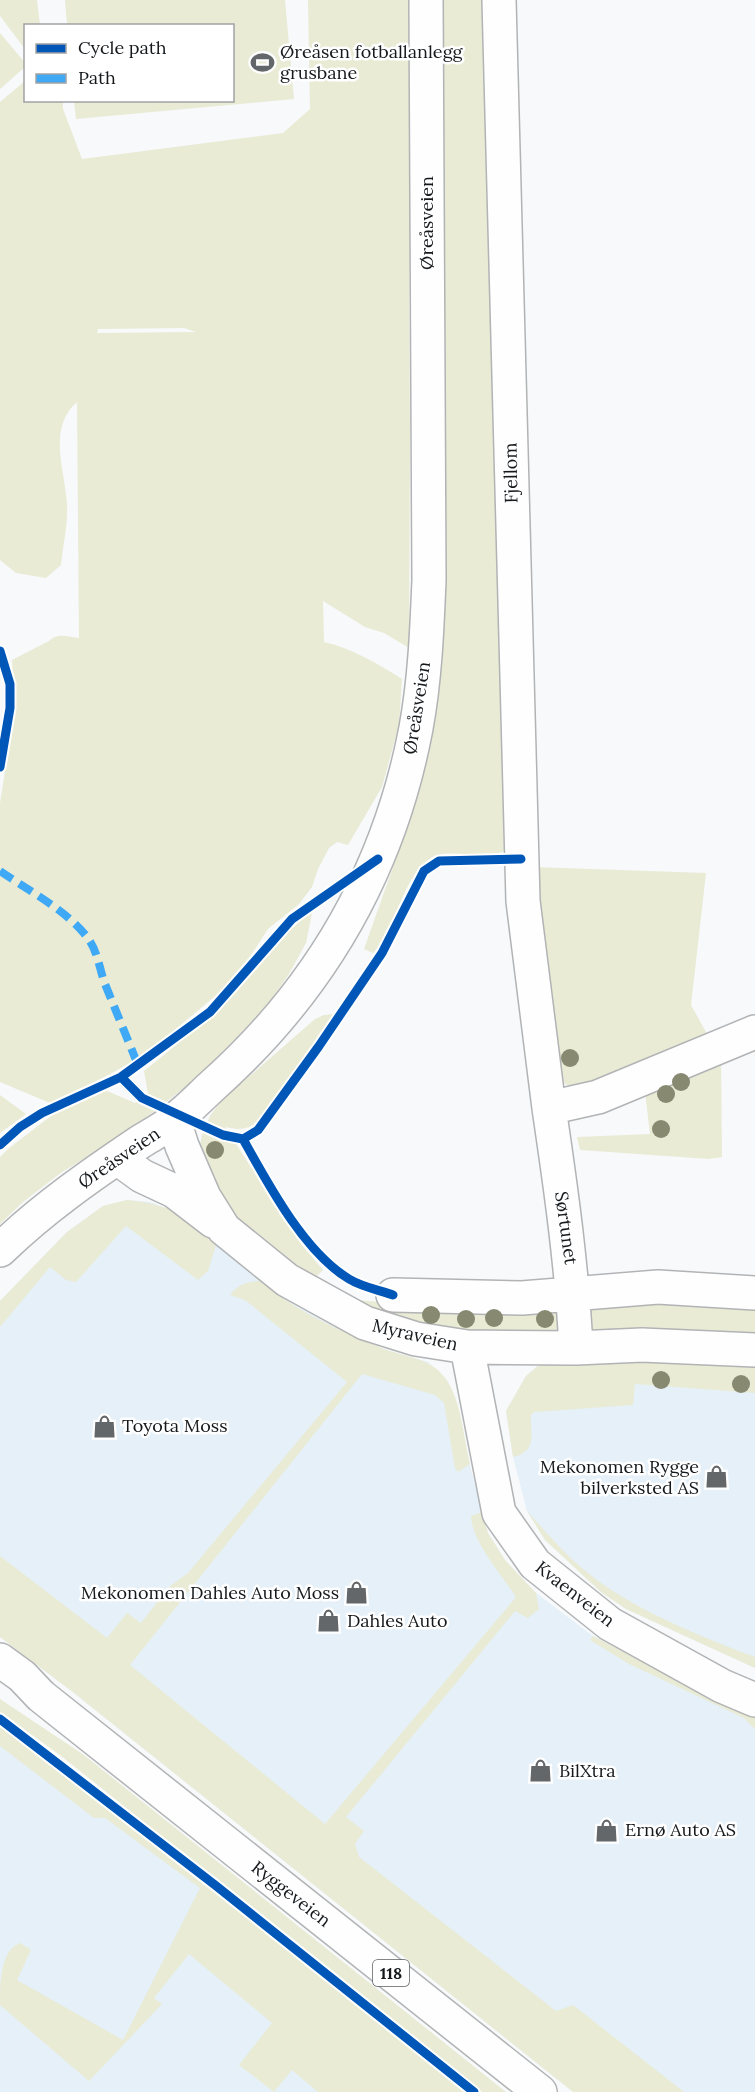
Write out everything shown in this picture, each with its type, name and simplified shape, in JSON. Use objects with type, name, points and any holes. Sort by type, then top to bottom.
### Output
[{"type":"street","name":"Øreåsveien","points":[[0,1250],[43,1210],[174,1121],[233,1068],[263,1037],[315,973],[337,939],[378,859],[406,771],[416,728],[426,661],[429,579],[426,0]]},
{"type":"street","name":"Fjellom","points":[[499,0],[520,836],[527,945]]},
{"type":"street","name":"Sørtunet","points":[[527,945],[568,1236],[574,1293],[576,1348]]},
{"type":"street","points":[[549,1108],[598,1096],[755,1032]]},
{"type":"street","name":"Myraveien","points":[[174,1121],[204,1197],[224,1229],[287,1280],[365,1323],[416,1339],[467,1347],[642,1346],[755,1350]]},
{"type":"street","points":[[117,1158],[142,1176],[174,1191],[224,1229]]},
{"type":"street","name":"Myraveien","points":[[393,1295],[522,1298],[658,1287],[755,1293]]},
{"type":"street","name":"Kvaenveien","points":[[467,1347],[499,1513],[535,1564],[610,1624],[722,1686],[755,1700]]},
{"type":"street","name":"Ryggeveien","points":[[0,1660],[22,1676],[41,1696],[540,2092]]},
{"type":"street","name":"Ryggeveien","points":[[0,1684],[41,1696]]},
{"type":"shaded area","points":[[127,1200],[151,1202],[201,1228],[216,1245],[274,1293],[294,1305],[380,1348],[428,1362],[446,1379],[456,1401],[488,1533],[505,1560],[518,1575],[536,1593],[593,1636],[679,1681],[755,1716],[755,2092],[573,2092],[74,1693],[0,1637],[0,1301],[67,1232],[103,1206]]},
{"type":"shaded area","points":[[755,1364],[755,1668],[626,1609],[601,1592],[545,1540],[527,1511],[513,1457],[506,1411],[526,1376],[539,1365]]},
{"type":"shaded area","points":[[0,1725],[204,1883],[464,2092],[0,2092]]},
{"type":"green space","points":[[0,0],[37,0],[40,24],[24,24],[24,48],[0,16]]},
{"type":"green space","name":"Øreåsen fotballanlegg grusbane","points":[[65,0],[285,0],[294,99],[76,119],[74,102],[234,102],[234,24],[67,24]]},
{"type":"green space","points":[[308,0],[409,0],[411,157],[409,648],[384,633],[365,627],[323,601],[324,642],[355,652],[402,679],[399,725],[382,787],[348,845],[337,842],[329,848],[312,887],[299,904],[268,929],[251,955],[221,991],[145,1055],[50,1103],[0,1082],[0,803],[15,707],[12,660],[52,638],[64,636],[79,638],[77,402],[68,412],[62,424],[60,437],[67,512],[61,565],[46,578],[16,573],[0,560],[0,102],[24,82],[24,102],[63,102],[63,109],[82,159],[283,133],[310,109]],"holes":[[[184,328],[196,332],[97,333],[98,329]]]},
{"type":"green space","points":[[442,0],[488,0],[507,849],[491,855],[447,854],[428,860],[412,878],[384,938],[373,953],[364,949],[398,853],[426,760],[439,686],[442,462]]},
{"type":"green space","points":[[0,33],[24,62],[24,68],[0,89]]},
{"type":"green space","points":[[533,867],[706,873],[691,1005],[707,1034],[583,1087],[567,1085],[558,1079]]},
{"type":"green space","points":[[312,913],[306,943],[289,974],[272,999],[209,1068],[104,1147],[62,1172],[23,1202],[0,1224],[0,1157],[8,1149],[51,1116],[99,1093],[107,1091],[135,1103],[148,1094],[144,1071],[218,1008],[278,942]]},
{"type":"green space","points":[[333,1014],[293,1076],[268,1109],[249,1127],[237,1129],[226,1127],[221,1141],[236,1144],[301,1244],[323,1270],[312,1278],[264,1244],[237,1218],[219,1195],[199,1149],[210,1116],[220,1102],[315,1019]]},
{"type":"green space","points":[[721,1057],[722,1157],[709,1159],[580,1150],[577,1137],[650,1134],[645,1092]]},
{"type":"green space","points":[[0,1095],[26,1114],[0,1133]]},
{"type":"green space","points":[[127,1200],[166,1208],[196,1225],[216,1245],[208,1271],[198,1280],[126,1226],[76,1282],[66,1280],[50,1267],[0,1327],[0,1301],[67,1232],[103,1206]]},
{"type":"green space","points":[[260,1281],[301,1310],[331,1326],[386,1350],[423,1361],[439,1371],[446,1379],[455,1398],[470,1464],[458,1472],[455,1468],[444,1403],[435,1395],[362,1374],[130,1665],[325,1824],[516,1597],[476,1537],[471,1516],[482,1512],[488,1533],[505,1560],[536,1593],[539,1609],[528,1618],[515,1611],[346,1817],[364,1831],[355,1844],[359,1857],[556,2011],[573,2005],[684,2092],[573,2092],[74,1693],[0,1637],[0,1556],[107,1638],[127,1613],[141,1623],[169,1587],[188,1573],[347,1382],[245,1300],[230,1295],[243,1284]]},
{"type":"green space","points":[[355,1300],[563,1308],[564,1324],[554,1332],[486,1333],[416,1325],[384,1315]]},
{"type":"green space","points":[[755,1301],[755,1338],[596,1335],[588,1330],[587,1312],[592,1303]]},
{"type":"green space","points":[[591,1361],[718,1361],[755,1364],[755,1393],[635,1384],[633,1405],[534,1412],[531,1415],[529,1446],[526,1451],[513,1457],[506,1411],[526,1376],[539,1365]]},
{"type":"green space","points":[[527,1511],[571,1559],[606,1586],[668,1621],[755,1657],[755,1668],[626,1609],[601,1592],[545,1540]]},
{"type":"green space","points":[[593,1636],[679,1681],[755,1716],[755,1729],[744,1718],[629,1664],[590,1640]]},
{"type":"green space","points":[[0,1699],[84,1755],[506,2092],[482,2092],[60,1755],[0,1712]]},
{"type":"green space","points":[[0,1725],[204,1883],[464,2092],[318,2092],[292,2070],[274,2092],[239,2065],[272,2023],[189,1954],[154,1998],[162,2004],[89,2081],[0,2005],[2,1969],[8,1953],[20,1943],[31,1950],[17,1980],[123,2040],[200,1888],[105,1818],[94,1818],[0,1746]]},
{"type":"marked path","points":[[0,871],[57,909],[91,942],[105,984],[138,1065]]},
{"type":"cycle path","points":[[0,651],[10,684],[10,708],[0,767]]},
{"type":"cycle path","points":[[0,1145],[20,1127],[42,1113],[121,1077],[210,1012],[292,919],[378,859]]},
{"type":"cycle path","points":[[121,1077],[142,1098],[223,1135],[243,1139],[258,1130],[382,953],[424,871],[439,861],[521,859]]},
{"type":"cycle path","points":[[243,1139],[288,1216],[317,1252],[349,1279],[393,1295]]},
{"type":"cycle path","points":[[0,1719],[215,1885],[474,2092]]},
{"type":"place","name":"Øreåsen fotballanlegg grusbane","points":[[262,62]]},
{"type":"place","name":"Toyota Moss","points":[[104,1426]]},
{"type":"place","name":"Mekonomen Rygge bilverksted AS","points":[[717,1477]]},
{"type":"place","name":"Mekonomen Dahles Auto Moss","points":[[357,1593]]},
{"type":"place","name":"Dahles Auto","points":[[329,1621]]},
{"type":"place","name":"BilXtra","points":[[541,1771]]},
{"type":"place","name":"Ernø Auto AS","points":[[607,1830]]}]
